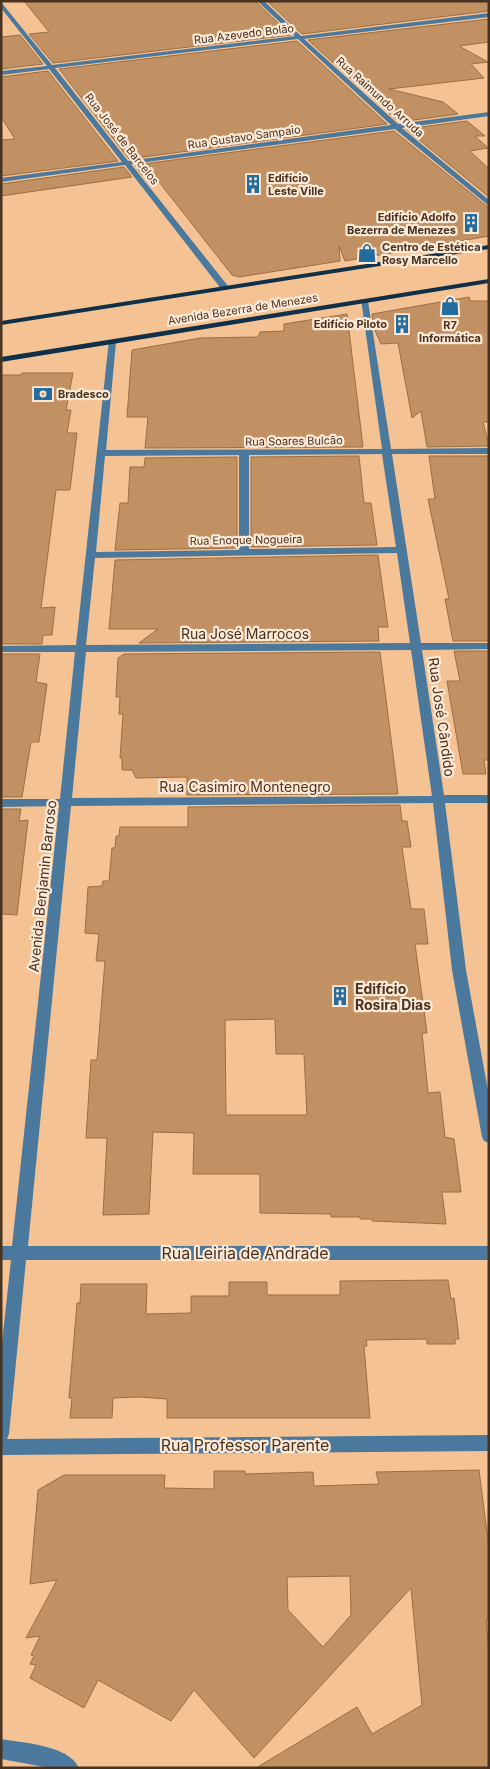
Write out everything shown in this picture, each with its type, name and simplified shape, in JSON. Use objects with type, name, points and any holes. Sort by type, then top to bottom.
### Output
[{"type":"main road","name":"Avenida Bezerra de Menezes","points":[[1,323],[489,247]]},
{"type":"main road","name":"Avenida Bezerra de Menezes","points":[[1,360],[489,281]]},
{"type":"street","name":"Rua Raimundo Arruda","points":[[260,1],[396,126],[489,204]]},
{"type":"street","name":"Rua José de Barcelos","points":[[1,4],[225,288]]},
{"type":"street","name":"Rua Azevedo Bolão","points":[[1,72],[489,15]]},
{"type":"street","points":[[1,19],[12,18]]},
{"type":"street","name":"Rua Gustavo Sampaio","points":[[1,180],[489,114]]},
{"type":"street","name":"Rua José Cândido","points":[[364,301],[439,800],[460,970],[489,1137]]},
{"type":"street","name":"Avenida Benjamin Barroso","points":[[1,1434],[112,342]]},
{"type":"street","name":"Rua Soares Bulcão","points":[[100,454],[489,451]]},
{"type":"street","points":[[244,453],[244,553]]},
{"type":"street","name":"Rua Enoque Nogueira","points":[[91,555],[402,550]]},
{"type":"street","name":"Rua José Marrocos","points":[[1,649],[489,646]]},
{"type":"street","name":"Rua Casimiro Montenegro","points":[[1,804],[489,799]]},
{"type":"street","name":"Rua Leiria de Andrade","points":[[1,1253],[489,1253]]},
{"type":"street","name":"Rua Professor Parente","points":[[1,1446],[489,1443]]},
{"type":"street","points":[[1,1749],[56,1759],[69,1768]]},
{"type":"building","points":[[24,1],[255,1],[291,35],[53,63],[29,34],[49,32]]},
{"type":"building","points":[[267,1],[489,1],[489,11],[302,34]]},
{"type":"building","points":[[489,19],[489,42],[459,46],[488,62],[471,64],[484,78],[389,89],[443,102],[458,114],[399,122],[308,40]]},
{"type":"building","points":[[20,35],[43,64],[1,69],[1,37]]},
{"type":"building","points":[[297,41],[387,124],[129,159],[59,69]]},
{"type":"building","points":[[48,71],[118,161],[1,176],[1,140],[15,139],[1,117],[1,77]]},
{"type":"building","points":[[467,121],[485,136],[475,136],[488,148],[470,151],[489,169],[489,197],[406,129]]},
{"type":"building","points":[[394,131],[489,208],[489,236],[345,261],[339,246],[340,261],[239,277],[232,275],[152,173],[142,175],[135,165]]},
{"type":"building","points":[[124,167],[132,177],[1,196],[1,184]]},
{"type":"building","points":[[469,297],[470,301],[489,301],[489,422],[483,422],[489,446],[427,447],[421,411],[412,418],[398,343],[381,344],[374,328],[372,314]]},
{"type":"building","points":[[347,314],[363,447],[145,448],[148,417],[127,417],[132,350],[200,338],[258,337],[260,332],[284,331],[284,324]]},
{"type":"building","points":[[22,373],[73,373],[66,410],[71,410],[67,433],[77,433],[70,490],[56,490],[41,608],[55,607],[52,635],[43,635],[42,644],[1,644],[1,375],[21,375]]},
{"type":"building","points":[[359,456],[364,503],[371,503],[377,545],[251,547],[251,457]]},
{"type":"building","points":[[429,456],[489,456],[489,641],[453,641],[445,599],[449,599],[428,499],[435,499]]},
{"type":"building","points":[[237,457],[237,548],[115,550],[120,503],[128,503],[130,467],[144,467],[145,458]]},
{"type":"building","points":[[378,555],[388,627],[378,627],[379,641],[139,643],[158,629],[109,629],[115,560]]},
{"type":"building","points":[[454,651],[489,651],[489,760],[484,760],[486,774],[463,774],[447,681],[460,681]]},
{"type":"building","points":[[380,652],[398,794],[187,795],[187,777],[136,778],[132,770],[122,770],[122,758],[120,758],[123,714],[119,714],[120,697],[116,697],[118,658],[124,654]]},
{"type":"building","points":[[1,654],[40,654],[36,682],[47,684],[39,742],[31,742],[22,797],[1,797]]},
{"type":"building","points":[[400,805],[402,821],[407,821],[411,847],[402,847],[411,909],[424,909],[428,944],[415,944],[427,1033],[422,1033],[428,1093],[440,1092],[445,1137],[454,1139],[461,1192],[442,1192],[446,1224],[372,1221],[372,1219],[360,1219],[360,1217],[331,1217],[331,1214],[260,1213],[260,1174],[193,1174],[194,1133],[153,1132],[149,1214],[103,1215],[107,1138],[86,1138],[91,1060],[97,1060],[105,961],[96,961],[99,934],[85,933],[88,887],[102,886],[103,881],[109,881],[112,848],[115,848],[116,836],[119,836],[120,827],[188,827],[188,807]],"holes":[[[275,1019],[276,1054],[304,1054],[307,1115],[226,1115],[225,1020]]]},
{"type":"building","points":[[1,809],[21,809],[19,821],[28,820],[17,915],[1,914]]},
{"type":"building","points":[[448,1280],[451,1299],[454,1298],[459,1339],[455,1339],[455,1344],[427,1344],[427,1339],[366,1340],[367,1346],[364,1346],[370,1418],[167,1418],[167,1399],[139,1397],[113,1398],[112,1418],[70,1418],[72,1398],[69,1398],[77,1303],[80,1303],[81,1284],[147,1284],[146,1314],[191,1313],[191,1296],[229,1296],[229,1282],[267,1282],[267,1295],[340,1295],[340,1281]]},
{"type":"building","points":[[479,1470],[489,1548],[489,1620],[486,1620],[489,1652],[489,1768],[256,1768],[357,1707],[372,1734],[422,1705],[411,1588],[254,1758],[194,1690],[171,1721],[98,1680],[84,1708],[30,1678],[36,1665],[30,1664],[34,1656],[31,1655],[40,1636],[26,1638],[57,1580],[30,1584],[38,1490],[64,1475],[165,1475],[164,1488],[214,1489],[214,1471],[245,1471],[245,1474],[313,1472],[314,1486],[379,1484],[376,1472]],"holes":[[[350,1576],[351,1615],[323,1647],[288,1610],[287,1577]]]},
{"type":"place","name":"Edifício Leste Ville","points":[[253,184]]},
{"type":"place","name":"Edifício Adolfo Bezerra de Menezes","points":[[471,223]]},
{"type":"place","name":"Centro de Estética Rosy Marcello","points":[[367,253]]},
{"type":"place","name":"R7 Informática","points":[[450,306]]},
{"type":"place","name":"Edifício Piloto","points":[[402,324]]},
{"type":"place","name":"Bradesco","points":[[43,394]]},
{"type":"place","name":"Edifício Rosira Dias","points":[[340,996]]}]
